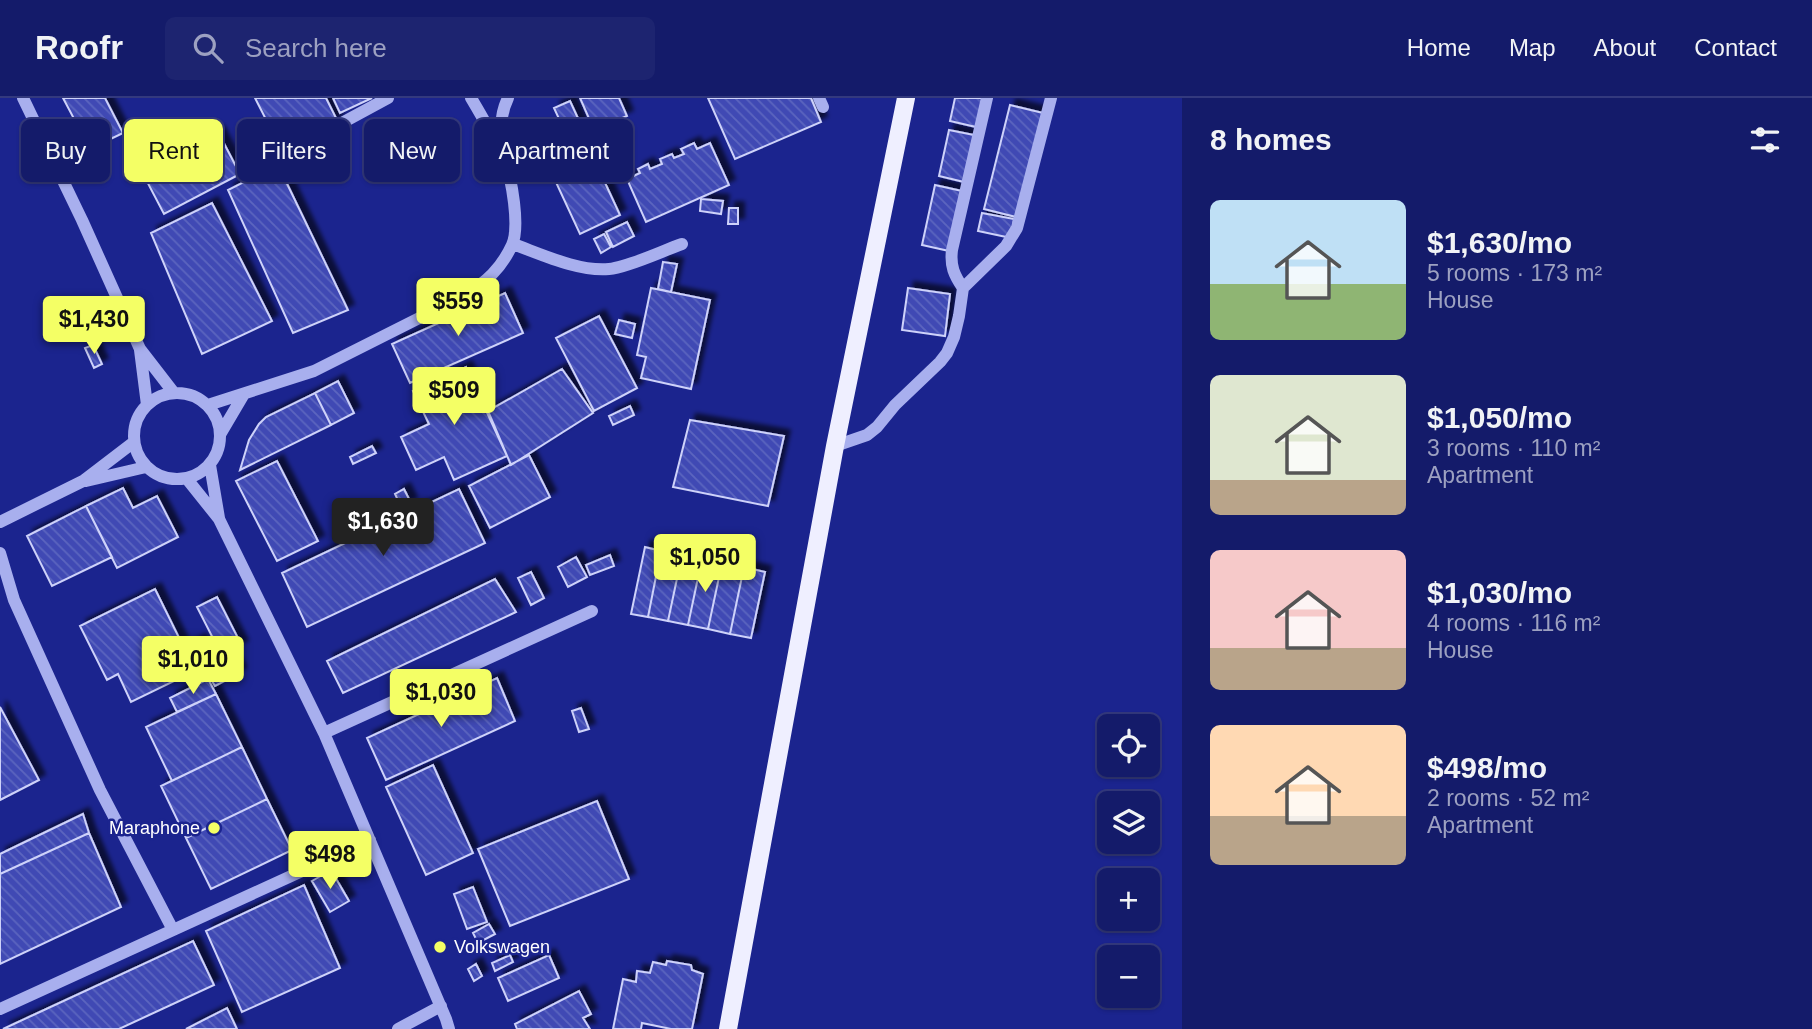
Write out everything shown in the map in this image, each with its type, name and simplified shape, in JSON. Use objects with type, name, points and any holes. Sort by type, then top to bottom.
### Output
[{"type":"main road","points":[[728,1029],[835,446],[906,98]]},
{"type":"lane","points":[[23,98],[82,219],[140,349],[174,393]]},
{"type":"lane","points":[[349,119],[388,98]]},
{"type":"lane","points":[[471,98],[482,119]]},
{"type":"lane","points":[[501,119],[508,98]]},
{"type":"lane","points":[[963,288],[952,267],[952,250],[987,98]]},
{"type":"lane","points":[[835,446],[867,435],[877,427],[947,353],[954,337],[963,288],[1006,246],[1017,228],[1051,98]]},
{"type":"lane","points":[[208,405],[314,371],[486,282],[500,266],[515,237],[516,212],[510,182]]},
{"type":"lane","points":[[513,244],[595,269],[611,269],[682,244]]},
{"type":"lane","points":[[140,349],[147,405]]},
{"type":"lane","points":[[174,393],[198,398],[208,405],[217,418],[221,433],[217,456],[210,465],[200,474],[187,479],[172,480],[158,476],[146,467],[136,452],[134,429],[147,405],[159,397],[174,393]]},
{"type":"lane","points":[[221,433],[244,394]]},
{"type":"lane","points":[[0,522],[83,481],[134,442]]},
{"type":"lane","points":[[210,465],[219,519]]},
{"type":"lane","points":[[83,481],[146,467]]},
{"type":"lane","points":[[187,479],[219,519],[324,733],[450,1026]]},
{"type":"lane","points":[[0,553],[14,600],[100,790],[173,930]]},
{"type":"lane","points":[[0,578],[14,600]]},
{"type":"lane","points":[[324,733],[592,611]]},
{"type":"lane","points":[[0,1009],[370,840]]},
{"type":"lane","points":[[398,1029],[441,1006]]},
{"type":"building","points":[[63,98],[105,98],[123,133],[110,139],[110,119],[74,119]]},
{"type":"building","points":[[255,98],[326,98],[336,119],[266,119]]},
{"type":"building","points":[[333,98],[372,98],[340,113]]},
{"type":"building","points":[[580,98],[619,98],[627,116],[620,119],[589,119]]},
{"type":"building","points":[[708,98],[811,98],[821,122],[735,159]]},
{"type":"building","points":[[955,98],[983,98],[976,127],[950,121]]},
{"type":"building","points":[[570,101],[578,119],[559,119],[554,108]]},
{"type":"building","points":[[1010,105],[1043,113],[1016,217],[984,209]]},
{"type":"building","points":[[949,130],[974,135],[964,182],[939,176]]},
{"type":"building","points":[[223,142],[237,168],[237,176],[164,214],[147,182],[223,182]]},
{"type":"building","points":[[694,143],[697,149],[710,143],[729,185],[646,222],[628,182],[633,182],[633,176],[640,173],[638,169],[648,164],[650,169],[662,164],[660,159],[672,154],[674,158],[684,154],[681,149]]},
{"type":"building","points":[[244,182],[286,182],[348,310],[293,333],[228,190]]},
{"type":"building","points":[[556,182],[605,182],[620,215],[580,234]]},
{"type":"building","points":[[935,185],[962,191],[949,251],[922,245]]},
{"type":"building","points":[[701,199],[723,201],[721,214],[700,211]]},
{"type":"building","points":[[212,203],[272,321],[202,354],[151,233]]},
{"type":"building","points":[[729,208],[738,208],[738,224],[728,224]]},
{"type":"building","points":[[982,213],[1014,219],[1011,238],[978,231]]},
{"type":"building","points":[[627,222],[634,236],[613,247],[606,232]]},
{"type":"building","points":[[604,234],[611,247],[601,253],[594,239]]},
{"type":"building","points":[[663,262],[677,264],[671,292],[658,289]]},
{"type":"building","points":[[651,288],[710,300],[691,389],[641,378],[646,357],[637,355]]},
{"type":"building","points":[[908,288],[950,294],[945,336],[902,330]]},
{"type":"building","points":[[505,293],[523,333],[410,383],[392,344]]},
{"type":"building","points":[[599,316],[637,388],[594,411],[556,338]]},
{"type":"building","points":[[619,320],[635,324],[632,338],[615,334]]},
{"type":"building","points":[[93,345],[102,364],[94,368],[85,348]]},
{"type":"building","points":[[466,367],[507,456],[454,480],[444,457],[416,470],[401,437],[429,424],[413,391]]},
{"type":"building","points":[[562,369],[593,413],[511,465],[488,411]]},
{"type":"building","points":[[338,381],[354,413],[331,425],[315,393]]},
{"type":"building","points":[[315,393],[331,425],[240,470],[249,440],[259,424],[266,417]]},
{"type":"building","points":[[630,406],[634,415],[613,425],[609,416]]},
{"type":"building","points":[[690,420],[784,436],[768,506],[673,487]]},
{"type":"building","points":[[372,446],[376,453],[353,464],[350,457]]},
{"type":"building","points":[[529,455],[550,497],[490,528],[469,486]]},
{"type":"building","points":[[277,461],[318,541],[277,561],[236,481]]},
{"type":"building","points":[[123,488],[133,508],[157,496],[178,537],[117,568],[86,506]]},
{"type":"building","points":[[404,489],[411,503],[401,507],[395,494]]},
{"type":"building","points":[[459,489],[485,543],[307,627],[282,573]]},
{"type":"building","points":[[86,506],[112,557],[52,586],[27,536]]},
{"type":"building","points":[[645,547],[661,551],[648,617],[631,614]]},
{"type":"building","points":[[661,551],[682,555],[668,621],[648,617]]},
{"type":"building","points":[[610,555],[614,566],[590,575],[586,565]]},
{"type":"building","points":[[682,555],[702,559],[688,625],[668,621]]},
{"type":"building","points":[[576,557],[587,577],[568,587],[558,567]]},
{"type":"building","points":[[702,559],[722,563],[708,629],[688,625]]},
{"type":"building","points":[[722,563],[744,567],[730,634],[708,629]]},
{"type":"building","points":[[744,567],[765,572],[751,638],[730,634]]},
{"type":"building","points":[[531,572],[544,598],[531,605],[518,578]]},
{"type":"building","points":[[495,579],[516,612],[343,693],[327,661]]},
{"type":"building","points":[[155,589],[184,648],[200,640],[211,663],[131,702],[118,674],[107,680],[80,626]]},
{"type":"building","points":[[217,597],[242,646],[222,656],[197,607]]},
{"type":"building","points":[[235,663],[240,673],[215,686],[209,676]]},
{"type":"building","points":[[497,678],[515,721],[386,780],[367,738]]},
{"type":"building","points":[[208,679],[216,694],[177,712],[170,698]]},
{"type":"building","points":[[216,694],[242,747],[172,781],[146,727]]},
{"type":"building","points":[[0,707],[39,780],[0,800]]},
{"type":"building","points":[[581,708],[589,729],[579,732],[572,711]]},
{"type":"building","points":[[242,747],[267,799],[186,838],[161,786]]},
{"type":"building","points":[[433,765],[473,853],[426,875],[386,787]]},
{"type":"building","points":[[267,799],[292,850],[211,889],[186,838]]},
{"type":"building","points":[[597,801],[629,879],[510,926],[478,849]]},
{"type":"building","points":[[83,814],[89,833],[0,874],[0,854]]},
{"type":"building","points":[[89,833],[121,907],[0,964],[0,874]]},
{"type":"building","points":[[331,870],[349,901],[330,912],[312,881]]},
{"type":"building","points":[[304,885],[340,968],[242,1012],[206,931]]},
{"type":"building","points":[[473,887],[487,922],[467,929],[454,894]]},
{"type":"building","points":[[489,924],[495,934],[478,943],[473,933]]},
{"type":"building","points":[[193,941],[214,985],[119,1029],[3,1029]]},
{"type":"building","points":[[510,955],[513,962],[495,971],[492,963]]},
{"type":"building","points":[[549,955],[559,978],[508,1001],[498,978]]},
{"type":"building","points":[[667,961],[691,965],[692,970],[703,974],[692,1029],[671,1029],[642,1023],[641,1029],[613,1029],[623,979],[636,982],[637,971],[650,973],[653,962],[666,965]]},
{"type":"building","points":[[476,964],[482,976],[474,981],[468,969]]},
{"type":"building","points":[[579,991],[591,1014],[583,1018],[590,1029],[517,1029],[515,1024]]},
{"type":"building","points":[[227,1008],[237,1029],[186,1029]]},
{"type":"place","name":"Maraphone","points":[[214,828]]},
{"type":"place","name":"Volkswagen","points":[[440,947]]}]
